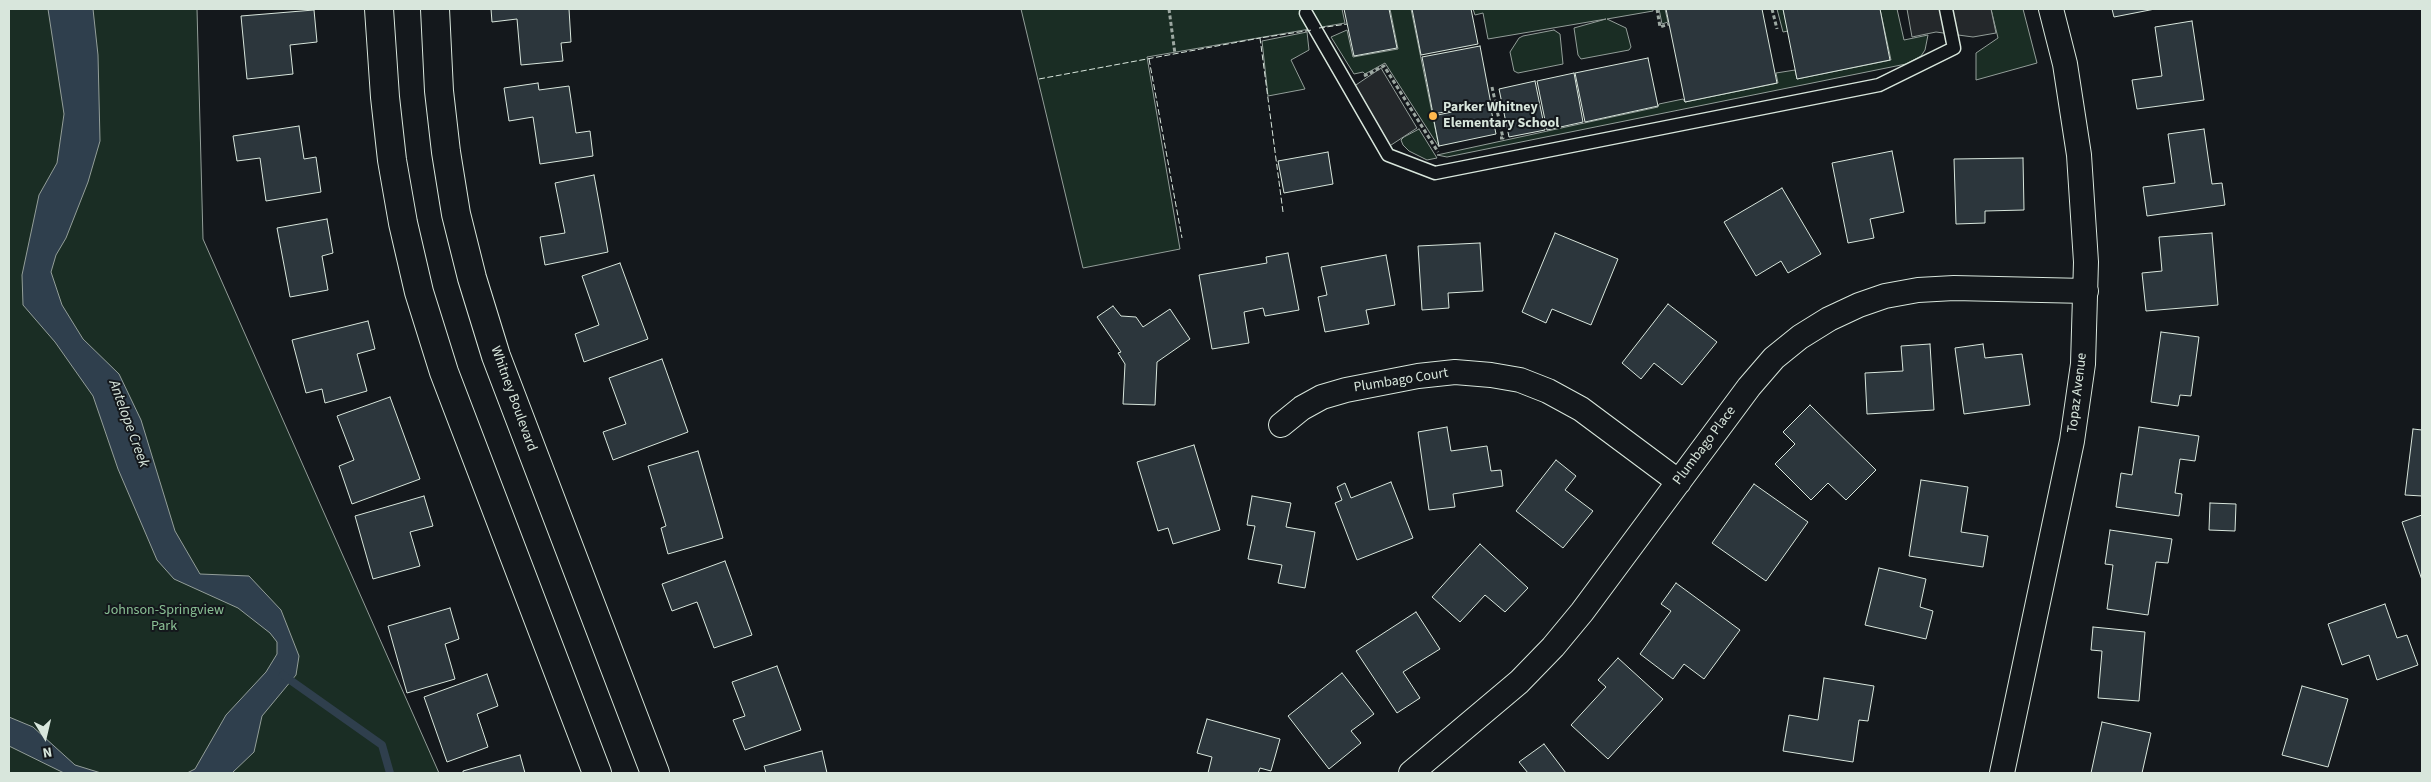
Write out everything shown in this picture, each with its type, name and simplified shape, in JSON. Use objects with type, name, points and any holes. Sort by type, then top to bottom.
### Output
[{"type":"street","points":[[379,9],[384,97],[392,160],[403,223],[419,292],[444,372],[597,773]]},
{"type":"street","name":"Whitney Boulevard","points":[[435,9],[439,92],[446,152],[456,214],[472,278],[496,356],[655,773]]},
{"type":"street","name":"Topaz Avenue","points":[[2002,773],[2072,441],[2083,364],[2086,292],[2084,210],[2079,154],[2065,64],[2051,9]]},
{"type":"street","name":"Plumbago Place","points":[[1411,773],[1495,704],[1553,647],[1582,612],[1749,387],[1774,358],[1800,337],[1836,315],[1885,296],[1918,290],[1954,288],[2086,292]]},
{"type":"street","name":"Plumbago Court","points":[[1281,425],[1302,408],[1322,398],[1346,390],[1418,376],[1454,372],[1491,375],[1520,380],[1548,391],[1581,409],[1679,482]]},
{"type":"lane","points":[[1306,13],[1388,155],[1435,174],[1879,84],[1954,48],[1946,9]]},
{"type":"path","points":[[1168,9],[1176,54]]},
{"type":"path","points":[[1657,9],[1660,26],[1669,24]]},
{"type":"path","points":[[1772,9],[1777,29]]},
{"type":"path","points":[[1347,84],[1384,66],[1437,152],[1447,150]]},
{"type":"path","points":[[1492,86],[1503,138],[1494,140]]},
{"type":"green space","name":"Johnson-Springview Park","points":[[9,9],[197,9],[203,239],[439,773],[9,773]]},
{"type":"green space","points":[[1021,9],[1342,9],[1345,23],[1147,57],[1180,249],[1083,268]]},
{"type":"green space","points":[[1390,9],[1411,9],[1439,147],[1385,63],[1365,74],[1363,72],[1354,74],[1331,37],[1347,30],[1353,57],[1398,49]]},
{"type":"green space","points":[[1473,9],[1653,9],[1653,11],[1607,19],[1626,28],[1631,47],[1629,50],[1581,59],[1578,55],[1574,28],[1606,19],[1488,39],[1483,13],[1475,15]]},
{"type":"green space","points":[[1659,9],[1665,9],[1668,22],[1662,24]]},
{"type":"green space","points":[[1777,9],[1783,9],[1788,31],[1783,32]]},
{"type":"green space","points":[[1880,9],[1897,9],[1904,40],[1928,35],[1925,50],[1921,56],[1906,64],[1447,157],[1437,155],[1658,107],[1659,104],[1683,99],[1685,102],[1778,83],[1776,73],[1795,70],[1797,79],[1891,60]]},
{"type":"green space","points":[[1991,9],[2023,9],[2037,63],[1976,80],[1976,53],[1998,38]]},
{"type":"green space","points":[[1554,30],[1560,34],[1563,64],[1518,73],[1514,71],[1510,52],[1519,38]]},
{"type":"green space","points":[[1307,32],[1309,50],[1291,60],[1305,89],[1268,96],[1262,41]]},
{"type":"green space","points":[[1419,129],[1437,158],[1427,160],[1409,151],[1403,145],[1401,140],[1404,137]]},
{"type":"shaded area","points":[[1907,9],[1991,9],[1996,33],[1973,37],[1936,32],[1912,37]]},
{"type":"shaded area","points":[[1381,68],[1417,128],[1385,149],[1350,89]]},
{"type":"water","name":"Antelope Creek","points":[[48,9],[93,9],[98,55],[100,141],[88,182],[66,238],[56,255],[51,272],[62,305],[83,339],[119,374],[141,420],[175,531],[200,574],[249,576],[281,610],[299,656],[296,675],[262,716],[254,752],[232,773],[187,773],[195,769],[226,715],[266,672],[277,654],[277,642],[270,633],[238,608],[174,579],[157,560],[118,469],[93,396],[55,342],[23,305],[22,275],[39,195],[57,163],[64,114]]},
{"type":"water","points":[[9,717],[33,727],[75,765],[101,773],[64,773],[9,746]]},
{"type":"building","points":[[491,9],[569,9],[571,42],[561,43],[563,61],[521,65],[517,19],[492,22]]},
{"type":"building","points":[[1344,9],[1389,9],[1397,48],[1354,56]]},
{"type":"building","points":[[1412,9],[1471,9],[1478,44],[1421,55]]},
{"type":"building","points":[[1666,9],[1762,9],[1777,83],[1685,102]]},
{"type":"building","points":[[1783,9],[1880,9],[1890,60],[1797,79]]},
{"type":"building","points":[[2112,9],[2155,9],[2114,17]]},
{"type":"building","points":[[314,10],[317,42],[290,45],[293,74],[247,79],[241,16]]},
{"type":"building","points":[[2192,21],[2204,100],[2137,109],[2132,80],[2162,76],[2155,27]]},
{"type":"building","points":[[1480,46],[1491,104],[1433,114],[1422,57]]},
{"type":"building","points":[[1648,58],[1658,106],[1585,122],[1575,73]]},
{"type":"building","points":[[1574,73],[1583,122],[1547,130],[1537,81]]},
{"type":"building","points":[[1535,81],[1545,130],[1509,137],[1499,89]]},
{"type":"building","points":[[538,83],[539,90],[569,86],[576,133],[590,131],[593,156],[540,164],[533,117],[509,121],[504,88]]},
{"type":"building","points":[[1490,104],[1496,134],[1439,146],[1433,116]]},
{"type":"building","points":[[299,126],[304,159],[316,157],[321,192],[266,201],[260,158],[237,161],[233,136]]},
{"type":"building","points":[[2204,129],[2212,184],[2222,183],[2225,205],[2147,216],[2143,187],[2175,183],[2168,134]]},
{"type":"building","points":[[1892,151],[1904,212],[1870,219],[1874,238],[1848,243],[1832,163]]},
{"type":"building","points":[[1328,152],[1333,184],[1284,193],[1278,161]]},
{"type":"building","points":[[2023,158],[2024,210],[1985,211],[1985,223],[1956,224],[1954,159]]},
{"type":"building","points":[[594,175],[608,252],[545,265],[540,237],[565,233],[555,183]]},
{"type":"building","points":[[1782,188],[1821,254],[1788,273],[1781,261],[1756,276],[1724,222]]},
{"type":"building","points":[[327,219],[333,253],[322,256],[328,290],[290,297],[277,228]]},
{"type":"building","points":[[1555,233],[1618,259],[1591,325],[1552,309],[1546,323],[1522,312]]},
{"type":"building","points":[[2212,233],[2218,305],[2146,311],[2142,273],[2162,271],[2159,237]]},
{"type":"building","points":[[1480,243],[1483,291],[1448,293],[1449,308],[1422,310],[1418,246]]},
{"type":"building","points":[[1288,253],[1299,310],[1265,316],[1263,308],[1244,312],[1249,343],[1212,349],[1199,275],[1267,263],[1266,257]]},
{"type":"building","points":[[1386,255],[1395,305],[1366,310],[1369,324],[1325,332],[1318,297],[1327,295],[1321,267]]},
{"type":"building","points":[[620,263],[648,339],[584,362],[575,334],[599,325],[582,276]]},
{"type":"building","points":[[1668,304],[1717,342],[1682,385],[1654,363],[1641,379],[1622,363]]},
{"type":"building","points":[[1113,306],[1121,316],[1136,317],[1143,327],[1170,309],[1190,339],[1157,362],[1155,405],[1123,404],[1125,364],[1118,353],[1121,352],[1097,317]]},
{"type":"building","points":[[368,321],[375,349],[357,354],[367,391],[325,403],[322,389],[306,393],[292,340]]},
{"type":"building","points":[[2161,332],[2199,337],[2191,396],[2180,395],[2178,406],[2151,402]]},
{"type":"building","points":[[1930,344],[1934,410],[1867,414],[1865,373],[1903,371],[1901,346]]},
{"type":"building","points":[[1983,344],[1985,358],[2022,354],[2030,405],[1964,414],[1955,348]]},
{"type":"building","points":[[662,359],[688,432],[613,460],[603,432],[626,424],[609,378]]},
{"type":"building","points":[[390,397],[420,479],[352,504],[339,466],[354,460],[337,416]]},
{"type":"building","points":[[1810,405],[1876,470],[1846,500],[1828,483],[1811,500],[1775,464],[1795,444],[1783,432]]},
{"type":"building","points":[[1447,427],[1451,451],[1487,446],[1491,471],[1501,470],[1503,486],[1453,494],[1455,507],[1429,510],[1418,432]]},
{"type":"building","points":[[2139,427],[2199,436],[2195,461],[2180,459],[2175,493],[2182,494],[2179,516],[2116,507],[2121,473],[2132,475]]},
{"type":"building","points":[[2413,429],[2422,430],[2422,496],[2405,495]]},
{"type":"building","points":[[1194,445],[1220,530],[1173,544],[1168,528],[1158,531],[1137,462]]},
{"type":"building","points":[[698,451],[723,538],[668,554],[661,528],[666,526],[648,466]]},
{"type":"building","points":[[1556,460],[1576,476],[1565,490],[1593,511],[1563,548],[1516,511]]},
{"type":"building","points":[[1921,480],[1968,487],[1961,532],[1988,536],[1983,567],[1909,556]]},
{"type":"building","points":[[1391,482],[1413,538],[1357,560],[1335,503],[1342,500],[1337,487],[1345,483],[1351,498]]},
{"type":"building","points":[[1754,484],[1808,522],[1766,581],[1712,543]]},
{"type":"building","points":[[424,496],[433,526],[410,532],[420,566],[373,579],[355,516]]},
{"type":"building","points":[[1252,496],[1291,503],[1286,527],[1315,532],[1305,588],[1278,583],[1282,565],[1248,559],[1255,526],[1247,525]]},
{"type":"building","points":[[2210,503],[2236,504],[2235,531],[2209,530]]},
{"type":"building","points":[[2422,515],[2422,580],[2402,522]]},
{"type":"building","points":[[2110,530],[2172,539],[2168,563],[2156,562],[2148,615],[2107,609],[2113,565],[2105,564]]},
{"type":"building","points":[[1480,544],[1528,588],[1505,612],[1485,595],[1460,622],[1432,597]]},
{"type":"building","points":[[725,561],[752,635],[714,648],[697,602],[672,611],[662,584]]},
{"type":"building","points":[[1879,568],[1926,579],[1920,607],[1933,611],[1926,639],[1865,625]]},
{"type":"building","points":[[1676,583],[1740,630],[1704,679],[1684,664],[1673,679],[1640,654],[1671,611],[1661,604]]},
{"type":"building","points":[[2385,604],[2397,638],[2407,635],[2418,665],[2377,680],[2369,655],[2342,665],[2328,624]]},
{"type":"building","points":[[450,608],[459,639],[445,644],[455,679],[407,693],[388,626]]},
{"type":"building","points":[[1416,612],[1440,649],[1403,672],[1420,698],[1397,713],[1356,651]]},
{"type":"building","points":[[2093,627],[2145,632],[2139,701],[2098,698],[2102,651],[2091,650]]},
{"type":"building","points":[[1618,658],[1663,699],[1608,759],[1571,725],[1606,687],[1598,680]]},
{"type":"building","points":[[777,666],[801,730],[745,750],[733,720],[745,716],[732,682]]},
{"type":"building","points":[[1342,673],[1374,714],[1351,731],[1361,743],[1329,769],[1288,716]]},
{"type":"building","points":[[487,674],[498,706],[477,714],[488,747],[447,762],[424,697]]},
{"type":"building","points":[[1824,678],[1874,686],[1868,721],[1859,720],[1853,762],[1783,751],[1789,715],[1818,720]]},
{"type":"building","points":[[2302,686],[2348,699],[2328,767],[2282,755]]},
{"type":"building","points":[[1207,719],[1280,739],[1271,771],[1260,768],[1258,773],[1208,773],[1212,757],[1197,753]]},
{"type":"building","points":[[2102,722],[2151,733],[2142,773],[2091,773]]},
{"type":"building","points":[[1544,744],[1566,773],[1528,773],[1519,762]]},
{"type":"building","points":[[822,751],[827,773],[766,773],[764,766]]},
{"type":"building","points":[[520,755],[525,773],[463,773],[463,771]]},
{"type":"waterway","points":[[283,675],[382,745],[390,773]]},
{"type":"fence","points":[[1319,28],[1347,24]]},
{"type":"fence","points":[[1283,212],[1260,38],[1312,30]]},
{"type":"fence","points":[[1039,79],[1260,38]]},
{"type":"fence","points":[[1149,59],[1182,238]]},
{"type":"place","name":"Parker Whitney Elementary School","points":[[1433,116]]}]
